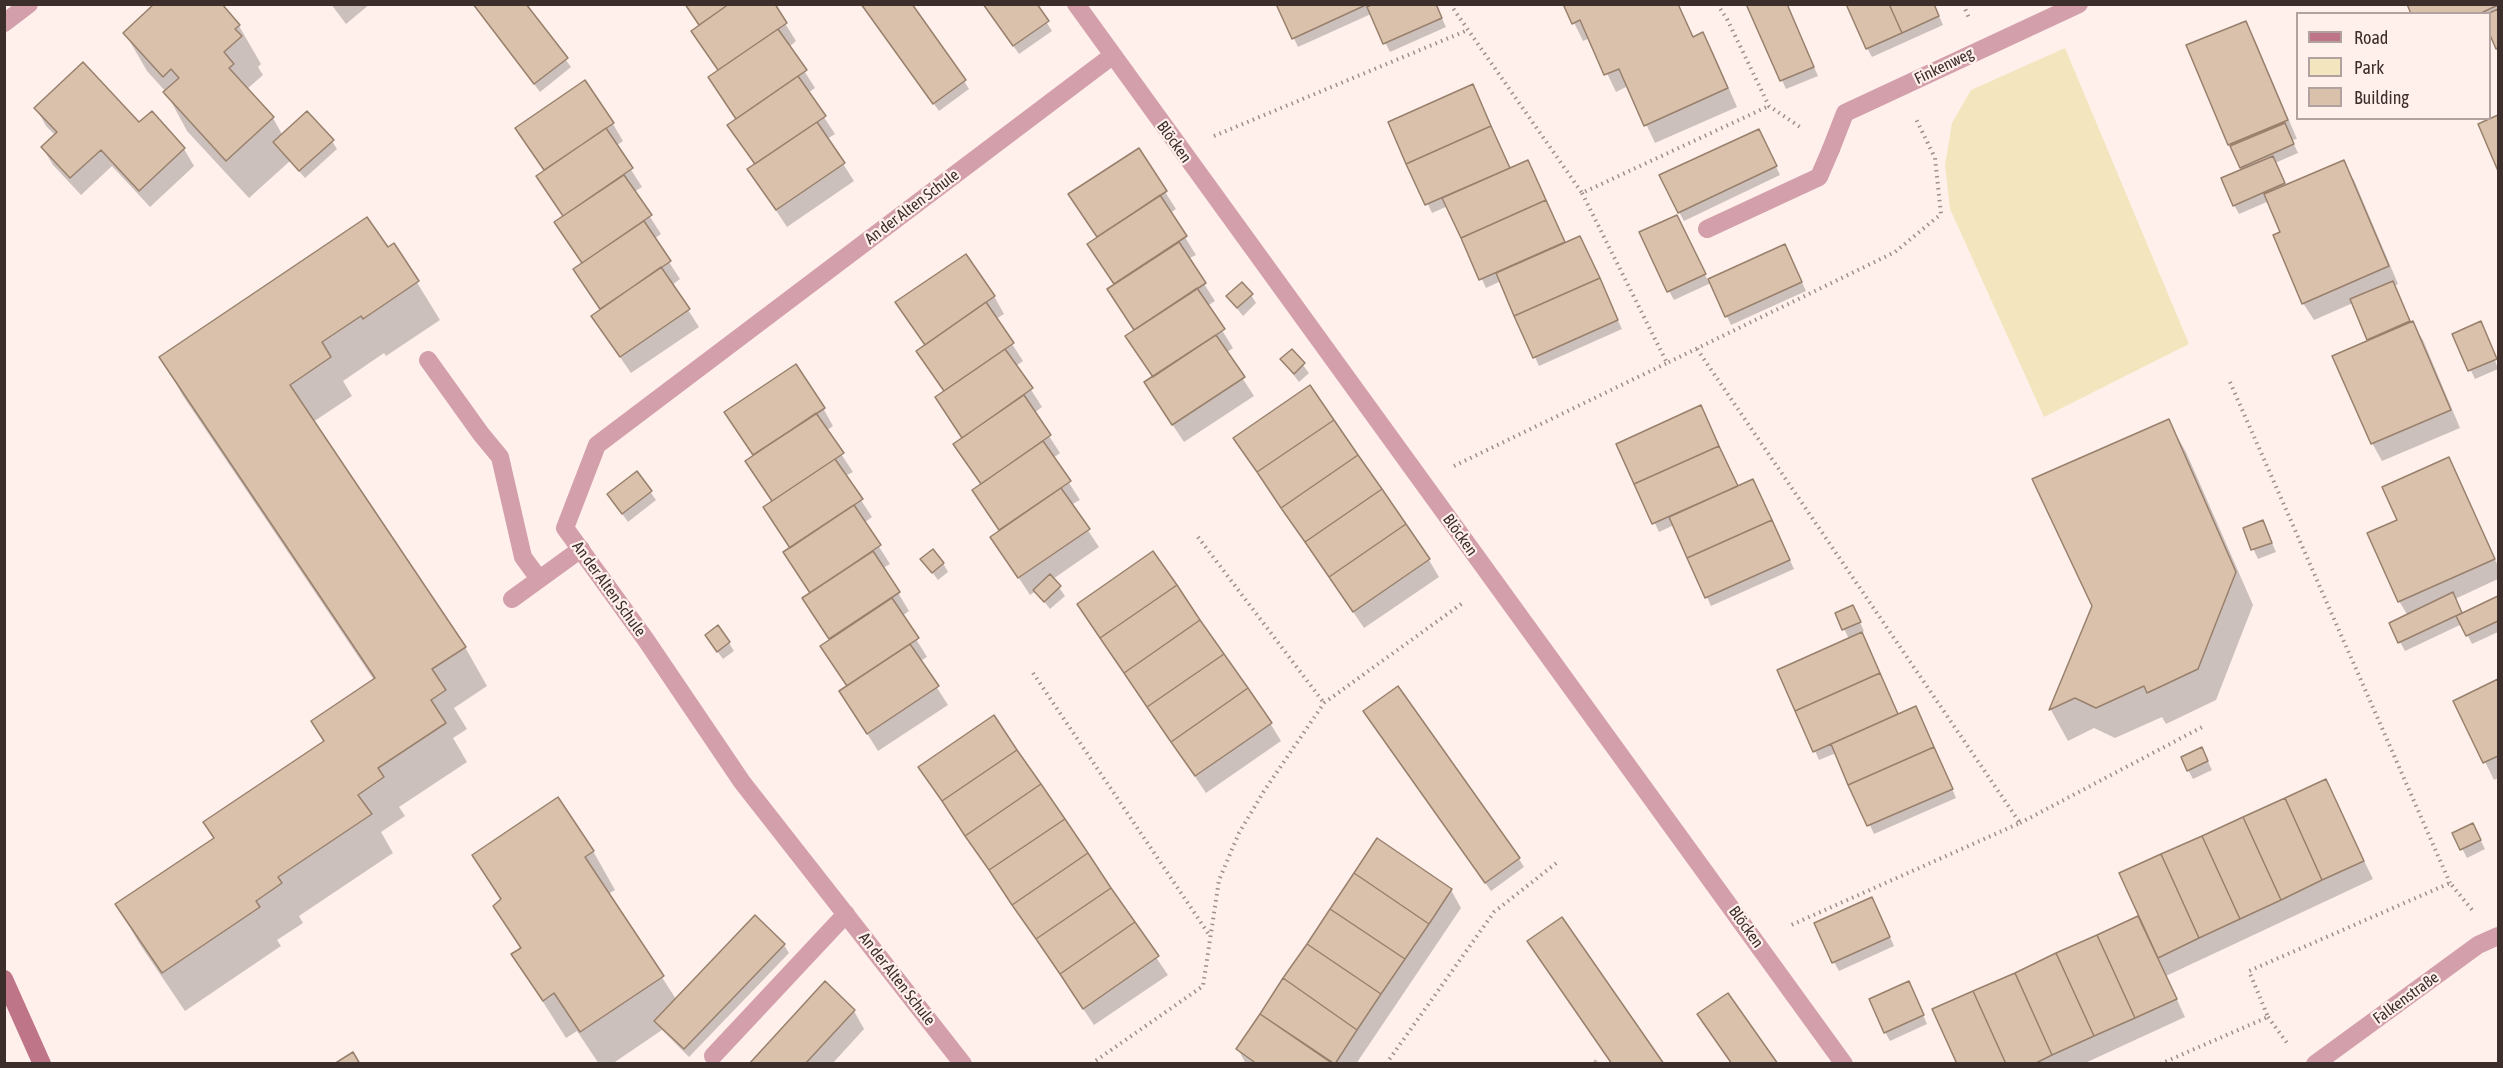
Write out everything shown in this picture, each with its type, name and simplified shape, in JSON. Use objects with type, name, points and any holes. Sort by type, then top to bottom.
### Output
[{"type":"street","points":[[4,23],[29,4]]},
{"type":"street","name":"Blöcken","points":[[1076,4],[1180,151],[1844,1064]]},
{"type":"street","name":"Finkenweg","points":[[1707,228],[1819,177],[1845,113],[2079,4]]},
{"type":"street","name":"An der Alten Schule","points":[[963,1064],[742,782],[646,640],[565,528],[597,445],[1112,56]]},
{"type":"street","points":[[428,360],[480,434],[500,457],[523,556],[539,579]]},
{"type":"street","points":[[513,599],[581,549]]},
{"type":"street","points":[[713,1056],[846,914]]},
{"type":"street","name":"Falkenstraße","points":[[2315,1064],[2478,945],[2497,937]]},
{"type":"street","points":[[4,979],[42,1064]]},
{"type":"path","points":[[1450,4],[1582,193],[1667,363]]},
{"type":"path","points":[[1717,4],[1769,106],[1832,149]]},
{"type":"path","points":[[1180,151],[1468,30]]},
{"type":"path","points":[[1421,482],[1895,252],[1941,214],[1935,158],[1900,87]]},
{"type":"path","points":[[1582,193],[1769,106]]},
{"type":"path","points":[[1696,349],[2020,823]]},
{"type":"path","points":[[2230,382],[2450,883],[2497,937]]},
{"type":"path","points":[[1198,537],[1324,703]]},
{"type":"path","points":[[1091,1064],[1203,986],[1219,880],[1239,833],[1324,703],[1493,581]]},
{"type":"path","points":[[1033,673],[1211,936]]},
{"type":"path","points":[[1755,941],[2020,823],[2204,726]]},
{"type":"path","points":[[1386,1064],[1494,912],[1559,861]]},
{"type":"path","points":[[2160,1064],[2268,1017],[2249,972],[2450,883]]},
{"type":"green space","points":[[2065,48],[2189,344],[2044,417],[1950,209],[1945,165],[1952,123],[1971,90]]},
{"type":"building","points":[[154,4],[222,4],[240,25],[235,29],[242,36],[224,52],[234,64],[229,68],[274,117],[226,161],[163,92],[179,78],[171,69],[163,77],[123,33]]},
{"type":"building","points":[[473,4],[526,4],[568,58],[534,84]]},
{"type":"building","points":[[685,4],[729,4],[699,25]]},
{"type":"building","points":[[729,4],[775,4],[787,23],[718,70],[691,31]]},
{"type":"building","points":[[861,4],[912,4],[966,80],[933,104]]},
{"type":"building","points":[[983,4],[1037,4],[1049,21],[1013,46]]},
{"type":"building","points":[[1276,4],[1368,4],[1292,39]]},
{"type":"building","points":[[1373,4],[1436,4],[1442,18],[1383,44],[1367,7]]},
{"type":"building","points":[[1563,4],[1678,4],[1693,37],[1703,32],[1728,88],[1644,126],[1619,69],[1604,75],[1580,20],[1572,24]]},
{"type":"building","points":[[1746,4],[1787,4],[1814,67],[1780,81]]},
{"type":"building","points":[[1846,4],[1889,4],[1902,33],[1866,49]]},
{"type":"building","points":[[1889,4],[1934,4],[1939,16],[1902,33]]},
{"type":"building","points":[[2407,4],[2498,4],[2483,12],[2410,12]]},
{"type":"building","points":[[2498,9],[2498,48],[2496,49],[2491,37],[2491,12]]},
{"type":"building","points":[[2246,21],[2288,120],[2228,145],[2186,45]]},
{"type":"building","points":[[778,29],[807,70],[736,119],[708,77]]},
{"type":"building","points":[[83,62],[139,122],[152,111],[185,148],[139,191],[101,150],[70,178],[41,147],[57,132],[34,108]]},
{"type":"building","points":[[798,76],[826,116],[755,164],[727,125]]},
{"type":"building","points":[[585,80],[614,123],[544,170],[515,128]]},
{"type":"building","points":[[1473,84],[1491,126],[1406,164],[1388,122]]},
{"type":"building","points":[[307,111],[334,140],[299,171],[273,142]]},
{"type":"building","points":[[2498,115],[2498,171],[2478,124]]},
{"type":"building","points":[[817,122],[845,163],[776,210],[747,169]]},
{"type":"building","points":[[2285,123],[2294,144],[2240,168],[2230,146]]},
{"type":"building","points":[[1491,126],[1510,168],[1425,205],[1406,164]]},
{"type":"building","points":[[606,128],[633,168],[563,216],[536,176]]},
{"type":"building","points":[[1759,129],[1777,166],[1678,213],[1659,175]]},
{"type":"building","points":[[1139,148],[1167,191],[1097,237],[1068,194]]},
{"type":"building","points":[[2273,156],[2285,183],[2233,206],[2221,178]]},
{"type":"building","points":[[1528,160],[1546,200],[1461,238],[1442,198]]},
{"type":"building","points":[[2344,160],[2389,266],[2302,304],[2273,235],[2280,232],[2264,194]]},
{"type":"building","points":[[624,175],[652,215],[582,263],[554,222]]},
{"type":"building","points":[[1160,195],[1187,236],[1114,284],[1087,244]]},
{"type":"building","points":[[1546,200],[1565,242],[1479,280],[1461,238]]},
{"type":"building","points":[[1677,215],[1706,274],[1667,292],[1639,232]]},
{"type":"building","points":[[367,217],[388,247],[394,243],[419,281],[363,319],[361,316],[322,342],[331,357],[290,385],[466,647],[432,669],[446,690],[431,700],[446,723],[378,768],[384,777],[358,795],[372,814],[278,877],[282,883],[256,901],[260,907],[162,973],[115,904],[214,838],[203,822],[324,741],[311,721],[375,678],[159,357]]},
{"type":"building","points":[[644,221],[671,261],[600,309],[573,269]]},
{"type":"building","points":[[1580,236],[1600,278],[1514,316],[1496,273]]},
{"type":"building","points":[[1179,242],[1206,283],[1134,330],[1107,289]]},
{"type":"building","points":[[1785,244],[1802,282],[1725,317],[1708,279]]},
{"type":"building","points":[[966,254],[995,296],[925,345],[895,302]]},
{"type":"building","points":[[661,267],[690,309],[620,357],[591,316]]},
{"type":"building","points":[[1600,278],[1618,320],[1533,358],[1514,316]]},
{"type":"building","points":[[2393,281],[2410,321],[2367,340],[2350,299]]},
{"type":"building","points":[[1242,282],[1253,294],[1237,308],[1226,296]]},
{"type":"building","points":[[1197,288],[1225,329],[1153,377],[1125,336]]},
{"type":"building","points":[[986,302],[1014,343],[944,391],[916,351]]},
{"type":"building","points":[[2413,321],[2451,410],[2371,444],[2332,356]]},
{"type":"building","points":[[2481,321],[2497,359],[2468,371],[2452,334]]},
{"type":"building","points":[[1216,335],[1245,377],[1172,425],[1144,382]]},
{"type":"building","points":[[1005,349],[1033,388],[962,438],[935,397]]},
{"type":"building","points":[[1292,349],[1305,363],[1294,374],[1280,359]]},
{"type":"building","points":[[796,364],[825,408],[753,455],[724,412]]},
{"type":"building","points":[[1310,385],[1334,420],[1257,472],[1233,438]]},
{"type":"building","points":[[1024,395],[1051,435],[981,484],[953,444]]},
{"type":"building","points":[[1701,405],[1719,446],[1634,484],[1616,444]]},
{"type":"building","points":[[816,413],[844,453],[772,501],[745,461]]},
{"type":"building","points":[[2169,419],[2236,572],[2198,669],[2147,693],[2144,686],[2096,708],[2075,698],[2049,710],[2092,606],[2032,479]]},
{"type":"building","points":[[1334,420],[1358,455],[1281,508],[1257,472]]},
{"type":"building","points":[[1043,441],[1071,481],[999,530],[972,490]]},
{"type":"building","points":[[1719,446],[1738,486],[1652,524],[1634,484]]},
{"type":"building","points":[[1358,455],[1382,489],[1305,542],[1281,508]]},
{"type":"building","points":[[2449,457],[2495,559],[2398,602],[2367,533],[2397,520],[2382,487]]},
{"type":"building","points":[[835,459],[863,499],[790,548],[763,507]]},
{"type":"building","points":[[637,471],[652,491],[622,514],[607,494]]},
{"type":"building","points":[[1753,479],[1772,520],[1687,558],[1669,517]]},
{"type":"building","points":[[1061,488],[1090,529],[1018,578],[990,537]]},
{"type":"building","points":[[1382,489],[1406,524],[1329,577],[1305,542]]},
{"type":"building","points":[[854,505],[881,545],[810,593],[783,552]]},
{"type":"building","points":[[1772,520],[1790,560],[1705,598],[1687,558]]},
{"type":"building","points":[[2263,520],[2272,543],[2251,550],[2243,528]]},
{"type":"building","points":[[1406,524],[1430,559],[1353,612],[1329,577]]},
{"type":"building","points":[[933,549],[944,563],[932,573],[920,559]]},
{"type":"building","points":[[873,551],[900,592],[829,639],[802,598]]},
{"type":"building","points":[[1153,551],[1177,585],[1100,638],[1077,604]]},
{"type":"building","points":[[1050,574],[1061,586],[1044,602],[1033,590]]},
{"type":"building","points":[[1177,585],[1200,620],[1124,673],[1100,638]]},
{"type":"building","points":[[2453,592],[2462,613],[2398,643],[2389,623]]},
{"type":"building","points":[[2498,596],[2498,621],[2466,636],[2456,616]]},
{"type":"building","points":[[892,598],[919,638],[847,686],[820,646]]},
{"type":"building","points":[[1853,605],[1861,622],[1842,630],[1835,613]]},
{"type":"building","points":[[1200,620],[1224,654],[1147,707],[1124,673]]},
{"type":"building","points":[[718,625],[730,642],[717,652],[705,635]]},
{"type":"building","points":[[1862,632],[1880,673],[1795,711],[1777,670]]},
{"type":"building","points":[[910,644],[939,686],[867,734],[839,691]]},
{"type":"building","points":[[1224,654],[1248,688],[1171,742],[1147,707]]},
{"type":"building","points":[[1880,673],[1898,714],[1813,752],[1795,711]]},
{"type":"building","points":[[2498,679],[2498,756],[2483,763],[2453,701]]},
{"type":"building","points":[[1398,686],[1520,858],[1485,883],[1363,711]]},
{"type":"building","points":[[1248,688],[1272,723],[1195,776],[1171,742]]},
{"type":"building","points":[[1916,706],[1934,747],[1848,785],[1831,744]]},
{"type":"building","points":[[994,715],[1017,750],[942,801],[918,767]]},
{"type":"building","points":[[1934,747],[1953,789],[1867,826],[1848,785]]},
{"type":"building","points":[[2202,747],[2208,761],[2187,771],[2181,757]]},
{"type":"building","points":[[1017,750],[1041,784],[965,836],[942,801]]},
{"type":"building","points":[[2326,779],[2364,861],[2322,880],[2285,798]]},
{"type":"building","points":[[1041,784],[1065,819],[989,870],[965,836]]},
{"type":"building","points":[[558,797],[594,851],[585,857],[664,976],[580,1032],[554,993],[543,1001],[511,954],[521,948],[493,906],[501,899],[472,855]]},
{"type":"building","points":[[2285,798],[2322,880],[2281,900],[2243,817]]},
{"type":"building","points":[[2243,817],[2281,900],[2240,919],[2202,836]]},
{"type":"building","points":[[1065,819],[1088,853],[1012,905],[989,870]]},
{"type":"building","points":[[2473,823],[2481,840],[2460,850],[2452,833]]},
{"type":"building","points":[[2202,836],[2240,919],[2199,938],[2161,854]]},
{"type":"building","points":[[1377,838],[1452,889],[1429,924],[1354,873]]},
{"type":"building","points":[[1088,853],[1111,888],[1036,939],[1012,905]]},
{"type":"building","points":[[2161,854],[2199,938],[2158,958],[2119,873]]},
{"type":"building","points":[[1354,873],[1429,924],[1405,959],[1330,909]]},
{"type":"building","points":[[1111,888],[1135,922],[1060,974],[1036,939]]},
{"type":"building","points":[[1872,897],[1890,937],[1832,963],[1814,923]]},
{"type":"building","points":[[1330,909],[1405,959],[1381,994],[1307,944]]},
{"type":"building","points":[[755,915],[785,944],[684,1049],[654,1021]]},
{"type":"building","points":[[2138,916],[2177,999],[2135,1018],[2097,935]]},
{"type":"building","points":[[1562,917],[1664,1064],[1612,1064],[1527,941]]},
{"type":"building","points":[[1135,922],[1159,956],[1083,1009],[1060,974]]},
{"type":"building","points":[[2097,935],[2135,1018],[2094,1036],[2056,953]]},
{"type":"building","points":[[1307,944],[1381,994],[1357,1030],[1283,978]]},
{"type":"building","points":[[2056,953],[2094,1036],[2052,1055],[2015,973]]},
{"type":"building","points":[[2015,973],[2052,1055],[2034,1064],[2006,1064],[1973,991]]},
{"type":"building","points":[[1283,978],[1357,1030],[1335,1064],[1260,1014]]},
{"type":"building","points":[[825,981],[855,1010],[805,1064],[749,1064]]},
{"type":"building","points":[[1909,981],[1924,1015],[1884,1033],[1869,999]]},
{"type":"building","points":[[1973,991],[2006,1064],[1957,1064],[1932,1009]]},
{"type":"building","points":[[1728,993],[1778,1064],[1732,1064],[1697,1014]]},
{"type":"building","points":[[1260,1014],[1333,1064],[1257,1064],[1236,1049]]},
{"type":"building","points":[[353,1052],[360,1064],[334,1064]]}]
